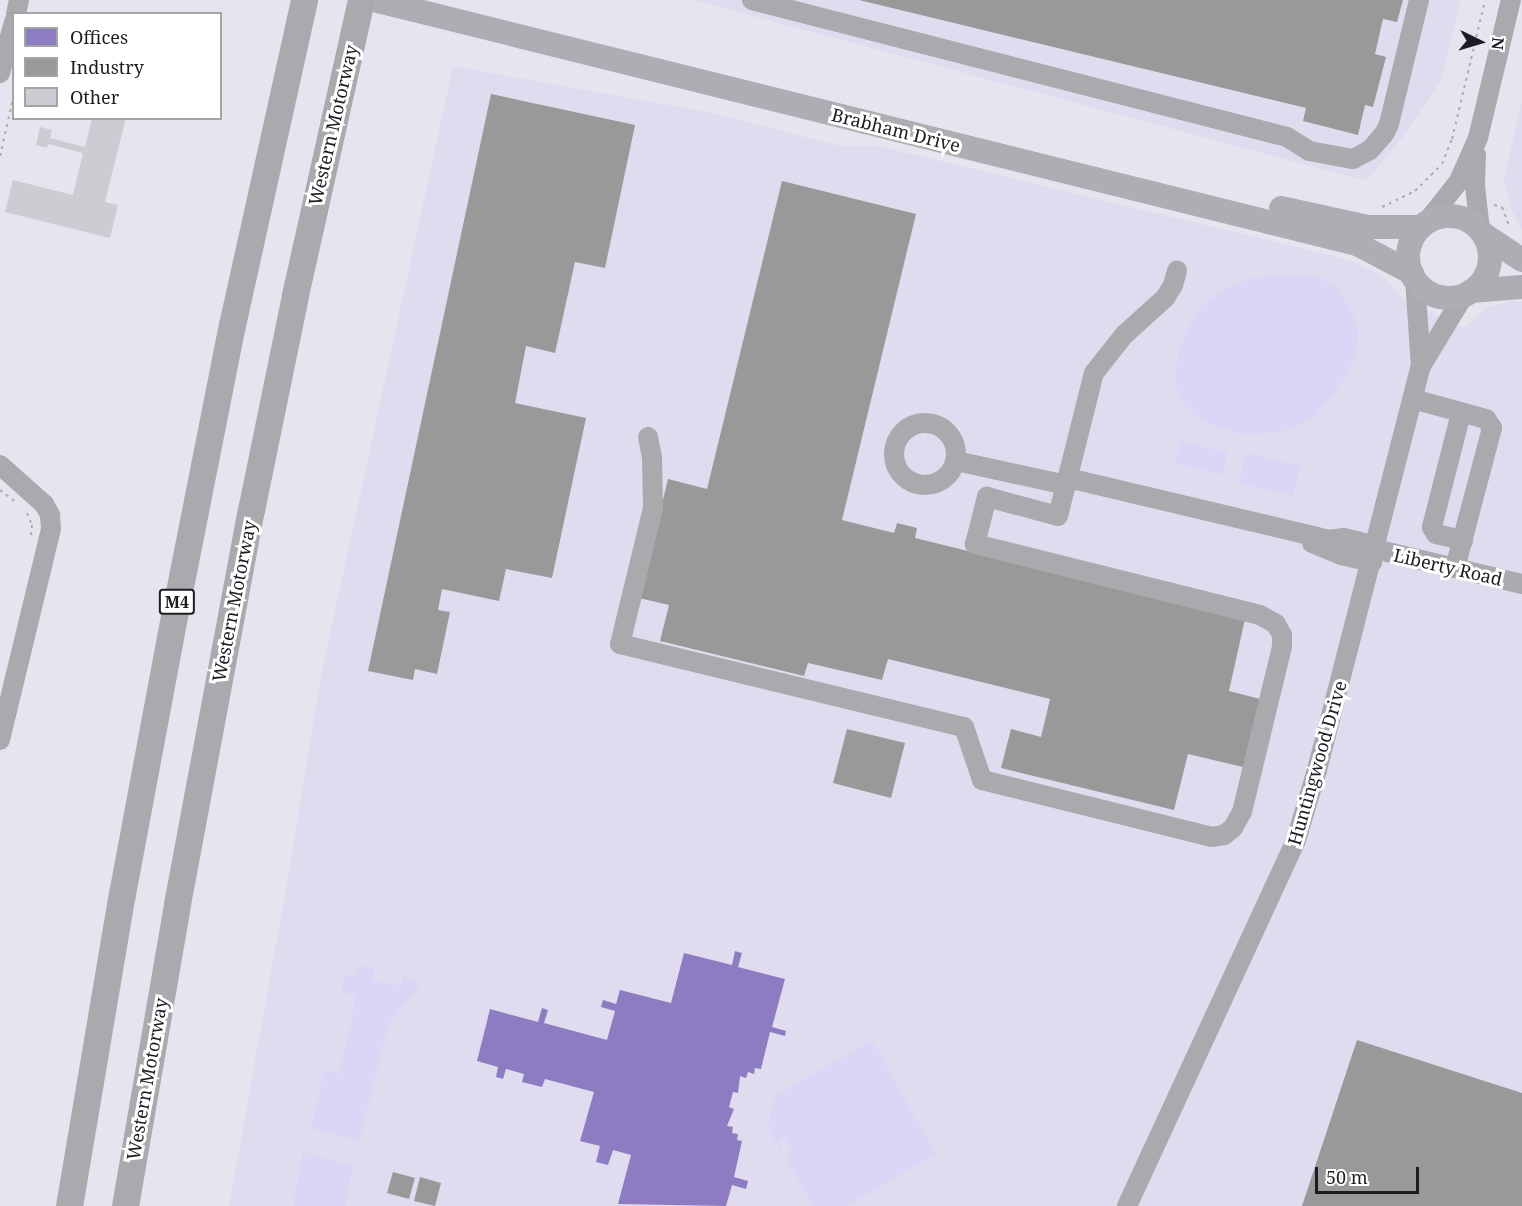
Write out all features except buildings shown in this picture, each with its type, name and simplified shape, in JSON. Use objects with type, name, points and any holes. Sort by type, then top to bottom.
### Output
[{"type":"highway","name":"M4","points":[[69,1206],[122,894],[175,612],[232,325],[303,1]]},
{"type":"highway","name":"Western Motorway","points":[[125,1206],[179,893],[240,567],[295,295],[364,4]]},
{"type":"main road","name":"Brabham Drive","points":[[444,0],[1309,215],[1380,228],[1424,225]]},
{"type":"main road","name":"Brabham Drive","points":[[364,4],[1357,244],[1413,276]]},
{"type":"main road","points":[[1522,260],[1471,223],[1454,217],[1437,218],[1424,225],[1410,249],[1413,276],[1425,290],[1437,296],[1450,298],[1467,293],[1522,286]]},
{"type":"main road","points":[[1467,293],[1485,278],[1489,265],[1490,252],[1481,232]]},
{"type":"street","points":[[752,0],[1287,137],[1309,151],[1353,159],[1370,150],[1384,134],[1389,124],[1419,0]]},
{"type":"street","points":[[1481,232],[1475,186],[1478,138],[1511,0]]},
{"type":"street","points":[[0,73],[12,29]]},
{"type":"street","points":[[1424,225],[1459,181],[1478,138]]},
{"type":"street","points":[[648,437],[652,457],[653,508],[620,644],[964,727],[982,780],[1212,837],[1224,836],[1233,828],[1242,812],[1282,647],[1279,629],[1271,620],[1260,615],[975,544],[987,497],[1058,516],[1094,374],[1122,336],[1165,298],[1173,285],[1177,271]]},
{"type":"street","name":"Huntingwood Drive","points":[[1413,276],[1421,366]]},
{"type":"street","name":"Huntingwood Drive","points":[[1127,1206],[1296,840],[1315,780],[1421,366],[1467,293]]},
{"type":"street","points":[[1413,399],[1486,419],[1492,428],[1455,568]]},
{"type":"street","points":[[1461,413],[1432,527],[1436,534],[1463,540]]},
{"type":"street","name":"Liberty Road","points":[[956,461],[1329,540],[1344,538],[1374,552],[1522,584]]},
{"type":"street","points":[[0,465],[44,504],[51,515],[51,529],[0,740]]},
{"type":"path","points":[[1380,228],[1382,206],[1402,200],[1415,191],[1442,164],[1452,139],[1485,0]]},
{"type":"path","points":[[0,156],[12,103]]},
{"type":"path","points":[[0,490],[18,505]]},
{"type":"path","points":[[27,512],[32,525],[31,540]]},
{"type":"shaded area","points":[[693,0],[1461,0],[1441,81],[1406,133],[1366,181]]},
{"type":"shaded area","points":[[453,66],[707,112],[840,146],[875,145],[1349,260],[1383,276],[1402,298],[1464,328],[1487,307],[1514,301],[1522,302],[1522,1206],[229,1206],[287,883],[320,680]]},
{"type":"shaded area","points":[[1522,101],[1522,230],[1511,209],[1504,178]]},
{"type":"shaded area","points":[[1296,274],[1317,277],[1336,287],[1354,314],[1358,333],[1356,357],[1337,390],[1315,416],[1288,431],[1245,435],[1209,424],[1195,415],[1181,400],[1175,383],[1178,355],[1186,331],[1200,307],[1221,291],[1247,279]]},
{"type":"shaded area","points":[[1180,441],[1228,453],[1222,475],[1175,463]]},
{"type":"shaded area","points":[[1246,453],[1300,466],[1293,496],[1239,483]]},
{"type":"shaded area","points":[[359,965],[375,968],[373,980],[401,986],[402,976],[412,978],[420,985],[388,1025],[359,1141],[311,1128],[324,1071],[340,1074],[356,996],[341,993],[344,975],[356,977]]},
{"type":"shaded area","points":[[872,1040],[936,1154],[847,1206],[813,1206],[786,1159],[791,1152],[785,1137],[778,1141],[782,1148],[780,1150],[768,1129],[773,1100],[778,1094]]},
{"type":"shaded area","points":[[303,1152],[353,1166],[345,1206],[293,1206]]}]
